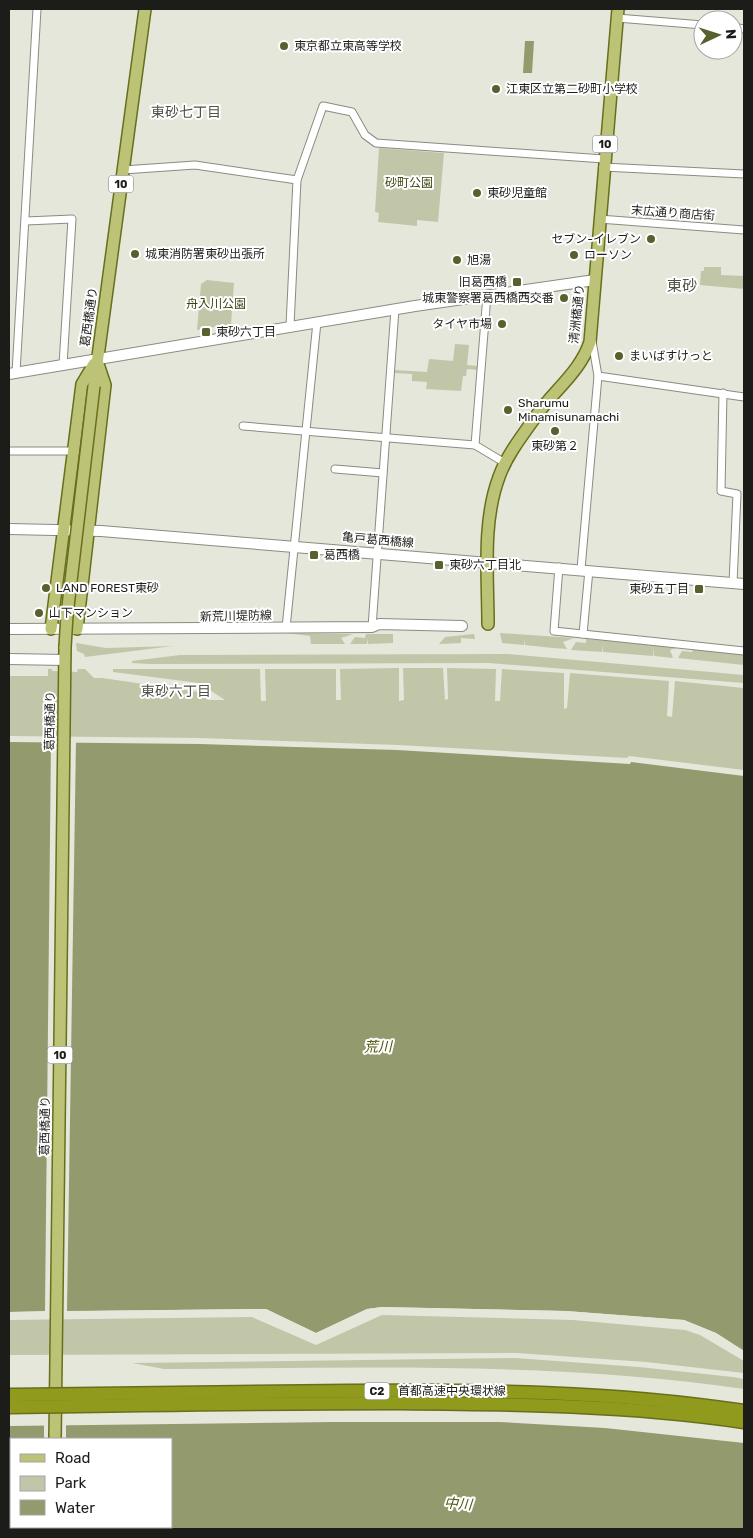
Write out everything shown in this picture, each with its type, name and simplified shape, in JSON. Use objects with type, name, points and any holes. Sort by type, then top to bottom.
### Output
[{"type":"highway","name":"首都高速中央環状線","points":[[9,1395],[195,1392],[519,1392],[643,1398],[744,1411]]},
{"type":"highway","name":"首都高速中央環状線","points":[[9,1407],[307,1403],[517,1404],[628,1409],[744,1422]]},
{"type":"main road","name":"葛西橋通り","points":[[55,1438],[65,646],[96,360],[145,9]]},
{"type":"main road","name":"清洲橋通り","points":[[488,624],[488,561],[492,501],[505,462],[538,413],[585,355],[591,336],[594,280],[617,13]]},
{"type":"main road","points":[[12,374],[395,309],[594,280]]},
{"type":"main road","name":"10","points":[[51,629],[82,384],[96,360]]},
{"type":"main road","name":"10","points":[[78,629],[105,385],[96,360]]},
{"type":"main road","name":"亀戸葛西橋線","points":[[9,529],[90,531],[295,546],[585,569],[744,584]]},
{"type":"main road","name":"新荒川堤防線","points":[[9,629],[372,628],[379,624],[462,626]]},
{"type":"main road","points":[[9,659],[65,666]]},
{"type":"street","points":[[12,374],[26,221],[37,9]]},
{"type":"street","points":[[617,13],[693,24]]},
{"type":"street","points":[[290,326],[297,180],[323,106],[352,112],[364,135],[376,143],[744,174]]},
{"type":"street","points":[[123,170],[195,165],[297,180]]},
{"type":"street","points":[[26,221],[72,219],[63,365]]},
{"type":"street","name":"末広通り商店街","points":[[599,219],[744,230]]},
{"type":"street","points":[[475,446],[487,295]]},
{"type":"street","points":[[372,628],[395,309]]},
{"type":"street","points":[[286,628],[317,322]]},
{"type":"street","points":[[584,634],[585,569],[598,376],[591,336]]},
{"type":"street","points":[[598,376],[744,397]]},
{"type":"street","points":[[723,393],[721,491],[737,494],[733,583]]},
{"type":"street","points":[[243,426],[475,446],[505,462]]},
{"type":"street","points":[[9,451],[75,450]]},
{"type":"street","points":[[334,469],[383,473]]},
{"type":"street","points":[[559,567],[554,631],[744,650]]},
{"type":"green space","name":"砂町公園","points":[[379,148],[444,153],[438,222],[417,220],[417,226],[378,222],[379,213],[375,212]]},
{"type":"green space","points":[[704,267],[721,267],[721,275],[744,276],[744,289],[700,285],[701,271],[704,271]]},
{"type":"green space","name":"舟入川公園","points":[[207,280],[234,283],[231,324],[197,330],[201,284]]},
{"type":"green space","points":[[455,344],[469,345],[467,365],[478,366],[478,370],[467,369],[466,376],[463,376],[461,391],[426,389],[427,382],[412,381],[412,374],[394,373],[394,370],[427,372],[429,359],[453,361]]},
{"type":"green space","points":[[286,633],[353,634],[341,638],[345,644],[311,644],[310,636]]},
{"type":"green space","points":[[500,633],[574,638],[563,642],[567,649],[525,645],[525,639],[524,645],[502,643]]},
{"type":"green space","points":[[366,634],[393,634],[393,643],[368,644],[367,638],[367,644],[350,644],[355,637],[365,638]]},
{"type":"green space","points":[[474,634],[475,639],[461,638],[461,643],[439,644],[445,637]]},
{"type":"green space","points":[[586,639],[680,647],[670,650],[673,658],[654,656],[654,648],[653,656],[603,652],[602,645],[602,652],[571,650],[576,642],[586,643]]},
{"type":"green space","points":[[76,643],[106,648],[173,646],[85,657],[84,654],[77,651]]},
{"type":"green space","points":[[693,649],[744,654],[744,665],[678,658],[682,651],[692,652]]},
{"type":"green space","points":[[508,654],[744,675],[744,683],[489,663],[132,663],[132,661],[180,655]]},
{"type":"green space","points":[[399,668],[399,701],[404,700],[403,668],[443,668],[445,700],[448,699],[447,668],[496,669],[495,701],[500,701],[502,669],[564,673],[564,709],[567,708],[570,673],[669,681],[667,716],[672,717],[675,681],[744,688],[744,770],[629,756],[627,758],[398,745],[200,738],[9,736],[9,676],[48,676],[48,669],[52,669],[52,671],[77,672],[78,669],[85,669],[94,678],[199,692],[208,700],[225,700],[199,683],[113,672],[113,669],[260,669],[261,701],[266,701],[265,669],[336,669],[336,700],[341,700],[340,669]]},
{"type":"green space","points":[[382,1315],[573,1320],[685,1330],[700,1335],[744,1361],[744,1373],[646,1362],[517,1353],[9,1355],[9,1320],[252,1317],[316,1345]]},
{"type":"green space","points":[[515,1358],[639,1367],[733,1377],[744,1379],[744,1389],[672,1380],[527,1370],[454,1368],[164,1369],[132,1363]]},
{"type":"water","points":[[525,41],[534,41],[532,73],[523,73]]},
{"type":"water","name":"荒川","points":[[9,742],[200,744],[397,750],[630,764],[631,762],[744,776],[744,1351],[716,1333],[684,1320],[566,1311],[382,1307],[367,1309],[316,1333],[266,1309],[9,1312]]},
{"type":"water","name":"中川","points":[[499,1422],[605,1428],[744,1443],[744,1529],[9,1529],[9,1426]]},
{"type":"pier","points":[[51,740],[76,740],[67,1311],[266,1309],[316,1333],[367,1309],[382,1307],[566,1311],[684,1320],[716,1333],[744,1351],[744,1353],[715,1335],[684,1323],[565,1313],[382,1309],[368,1312],[321,1335],[316,1335],[266,1312],[9,1314],[9,1312],[45,1311]]},
{"type":"pier","points":[[44,1423],[66,1423],[66,1438],[44,1438]]},
{"type":"place","name":"東京都立東高等学校","points":[[284,46]]},
{"type":"place","name":"江東区立第二砂町小学校","points":[[496,89]]},
{"type":"place","name":"東砂児童館","points":[[477,193]]},
{"type":"place","name":"セブン-イレブン","points":[[651,239]]},
{"type":"place","name":"城東消防署東砂出張所","points":[[135,254]]},
{"type":"place","name":"ローソン","points":[[574,255]]},
{"type":"place","name":"旭湯","points":[[457,260]]},
{"type":"place","name":"旧葛西橋","points":[[517,282]]},
{"type":"place","name":"城東警察署葛西橋西交番","points":[[564,298]]},
{"type":"place","name":"タイヤ市場","points":[[502,324]]},
{"type":"place","name":"東砂六丁目","points":[[206,332]]},
{"type":"place","name":"まいばすけっと","points":[[619,356]]},
{"type":"place","name":"Sharumu Minamisunamachi","points":[[508,410]]},
{"type":"place","name":"東砂第２","points":[[555,431]]},
{"type":"place","name":"葛西橋","points":[[314,555]]},
{"type":"place","name":"東砂六丁目北","points":[[439,565]]},
{"type":"place","name":"LAND FOREST東砂","points":[[46,588]]},
{"type":"place","name":"東砂五丁目","points":[[699,589]]},
{"type":"place","name":"山下マンション","points":[[39,613]]},
{"type":"district","name":"東砂七丁目","points":[[186,112]]},
{"type":"district","name":"東砂","points":[[682,286]]},
{"type":"district","name":"東砂六丁目","points":[[176,691]]}]
